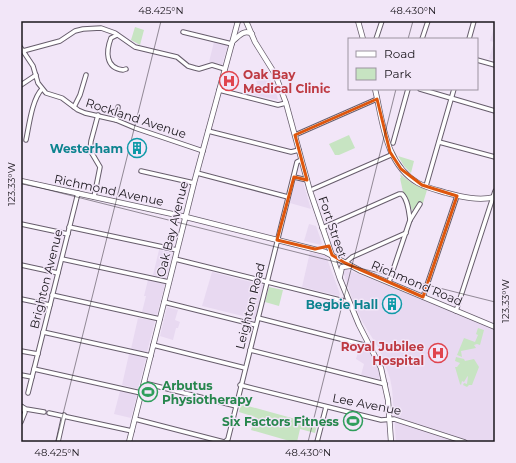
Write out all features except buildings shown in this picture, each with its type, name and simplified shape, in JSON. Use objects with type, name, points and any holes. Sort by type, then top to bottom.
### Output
[{"type":"main road","name":"Oak Bay Avenue","points":[[129,442],[194,183],[238,21]]},
{"type":"main road","name":"Fort Street","points":[[246,21],[262,54],[275,74],[286,103],[306,180],[326,241],[348,302],[381,368],[390,419],[391,442]]},
{"type":"main road","points":[[358,21],[363,38]]},
{"type":"main road","points":[[233,42],[243,33],[249,32],[252,34]]},
{"type":"main road","points":[[375,90],[392,155],[406,174],[415,181],[426,186],[457,196],[475,199],[494,198]]},
{"type":"main road","name":"Richmond Avenue","points":[[21,181],[186,217],[315,249],[332,255]]},
{"type":"main road","points":[[315,249],[323,247],[326,241]]},
{"type":"main road","name":"Richmond Road","points":[[332,255],[350,266],[495,327]]},
{"type":"main road","points":[[340,279],[341,269],[345,266],[350,266]]},
{"type":"street","points":[[376,38],[382,21]]},
{"type":"street","points":[[422,38],[428,21]]},
{"type":"street","points":[[469,38],[474,21]]},
{"type":"street","points":[[26,140],[33,106],[39,92],[42,90],[38,83],[33,66],[22,50],[60,41],[83,29],[101,28],[124,38],[130,45],[177,57],[188,66],[199,69],[212,66],[225,69]]},
{"type":"street","points":[[183,32],[233,42]]},
{"type":"street","points":[[117,35],[111,38],[107,55],[108,61],[114,67],[123,70],[126,69]]},
{"type":"street","points":[[478,60],[495,65]]},
{"type":"street","points":[[21,85],[36,74]]},
{"type":"street","points":[[74,107],[80,96],[86,75]]},
{"type":"street","name":"Rockland Avenue","points":[[42,90],[50,95],[62,98],[74,107],[85,112],[116,120],[203,151]]},
{"type":"street","points":[[219,90],[278,105],[286,103]]},
{"type":"street","points":[[393,143],[408,90]]},
{"type":"street","points":[[424,90],[495,111]]},
{"type":"street","points":[[426,186],[454,90]]},
{"type":"street","points":[[295,135],[377,99]]},
{"type":"street","points":[[116,120],[118,107]]},
{"type":"street","points":[[94,197],[100,167],[92,153],[90,146],[98,116]]},
{"type":"street","points":[[208,131],[291,152],[299,150]]},
{"type":"street","points":[[439,142],[495,157]]},
{"type":"street","points":[[313,189],[392,155]]},
{"type":"street","name":"Leighton Road","points":[[225,442],[236,406],[240,385],[297,162],[301,160]]},
{"type":"street","points":[[141,171],[194,183]]},
{"type":"street","points":[[197,173],[288,197]]},
{"type":"street","points":[[294,177],[306,180]]},
{"type":"street","points":[[456,311],[494,198],[495,191]]},
{"type":"street","name":"Brighton Avenue","points":[[28,393],[78,193]]},
{"type":"street","points":[[322,228],[402,194],[408,206],[410,220]]},
{"type":"street","points":[[423,297],[457,196]]},
{"type":"street","points":[[389,282],[410,220],[420,204]]},
{"type":"street","points":[[21,224],[68,234]]},
{"type":"street","points":[[69,227],[177,250]]},
{"type":"street","points":[[345,263],[352,257],[406,233]]},
{"type":"street","points":[[62,259],[169,282]]},
{"type":"street","points":[[175,259],[348,302]]},
{"type":"street","points":[[21,265],[58,273]]},
{"type":"street","points":[[52,295],[160,319]]},
{"type":"street","points":[[21,299],[50,305]]},
{"type":"street","points":[[164,302],[256,325]]},
{"type":"street","points":[[258,318],[364,345],[368,343]]},
{"type":"street","points":[[43,332],[151,356]]},
{"type":"street","points":[[153,345],[245,368]]},
{"type":"street","points":[[250,350],[385,384]]},
{"type":"street","points":[[21,351],[38,354]]},
{"type":"street","points":[[34,369],[141,393]]},
{"type":"street","points":[[21,376],[32,378]]},
{"type":"street","points":[[144,383],[236,406]]},
{"type":"street","name":"Lee Avenue","points":[[240,385],[381,420],[394,419],[465,442]]},
{"type":"street","points":[[21,406],[21,411]]},
{"type":"street","points":[[21,406],[44,412]]},
{"type":"street","points":[[21,406],[25,412],[21,419]]},
{"type":"street","points":[[317,442],[326,407]]},
{"type":"street","points":[[49,413],[132,431]]},
{"type":"street","points":[[58,442],[64,416]]},
{"type":"street","points":[[135,420],[225,442]]},
{"type":"highlighted area","points":[[377,99],[390,152],[401,169],[422,185],[457,196],[423,297],[345,263],[332,255],[329,246],[315,249],[277,240],[294,177],[307,180],[295,135]]},
{"type":"shaded area","points":[[495,24],[495,60],[489,59],[494,42],[490,41]]},
{"type":"shaded area","points":[[214,42],[228,45],[222,65],[209,62]]},
{"type":"shaded area","points":[[267,74],[275,88],[278,100],[254,95],[257,83],[256,81]]},
{"type":"shaded area","points":[[296,180],[303,182],[311,209],[290,203]]},
{"type":"shaded area","points":[[309,224],[316,226],[322,243],[321,245],[304,241]]},
{"type":"shaded area","points":[[159,250],[173,253],[166,279],[153,275]]},
{"type":"shaded area","points":[[310,252],[326,256],[340,294],[339,296],[302,287]]},
{"type":"shaded area","name":"Royal Jubilee Hospital","points":[[346,269],[495,328],[495,442],[396,442],[390,378],[379,349],[362,321],[354,304],[343,272]]},
{"type":"shaded area","points":[[212,272],[263,285],[255,319],[202,306]]},
{"type":"shaded area","points":[[148,280],[165,284],[157,315],[142,312]]},
{"type":"shaded area","points":[[167,307],[178,310],[175,320],[180,322],[178,328],[176,328],[173,340],[160,336]]},
{"type":"shaded area","points":[[138,318],[155,321],[147,352],[131,349]]},
{"type":"shaded area","points":[[360,346],[367,348],[377,366],[380,376],[379,379],[361,375],[364,364],[356,359]]},
{"type":"shaded area","points":[[129,354],[146,358],[138,389],[122,385]]},
{"type":"shaded area","points":[[120,391],[137,395],[131,418],[114,414]]},
{"type":"green space","points":[[135,27],[144,30],[140,45],[131,40]]},
{"type":"green space","points":[[349,135],[355,148],[339,155],[335,155],[329,144]]},
{"type":"green space","points":[[398,156],[414,161],[411,173],[404,166]]},
{"type":"green space","points":[[400,174],[413,184],[427,190],[423,203],[419,202],[413,211],[407,197],[403,192]]},
{"type":"green space","points":[[269,287],[283,290],[279,306],[265,302]]},
{"type":"green space","points":[[478,328],[484,330],[480,345],[477,344],[474,345],[476,348],[461,351],[462,357],[457,355],[464,338],[475,342],[478,335],[476,334]]},
{"type":"green space","points":[[456,357],[464,359],[465,361],[474,359],[479,367],[472,385],[467,387],[463,385],[464,383],[467,384],[468,376],[464,382],[462,381],[461,385],[460,384],[455,367],[457,367],[460,363],[455,361]]},
{"type":"green space","points":[[241,404],[317,425],[315,433],[300,429],[297,442],[293,442],[251,430],[255,417],[239,412]]},
{"type":"place","name":"Oak Bay Medical Clinic","points":[[229,81]]},
{"type":"place","name":"Westerham","points":[[137,148]]},
{"type":"place","name":"Begbie Hall","points":[[392,304]]},
{"type":"place","name":"Royal Jubilee Hospital","points":[[438,353]]},
{"type":"place","name":"Arbutus Physiotherapy","points":[[148,392]]},
{"type":"place","name":"Six Factors Fitness","points":[[353,421]]}]
